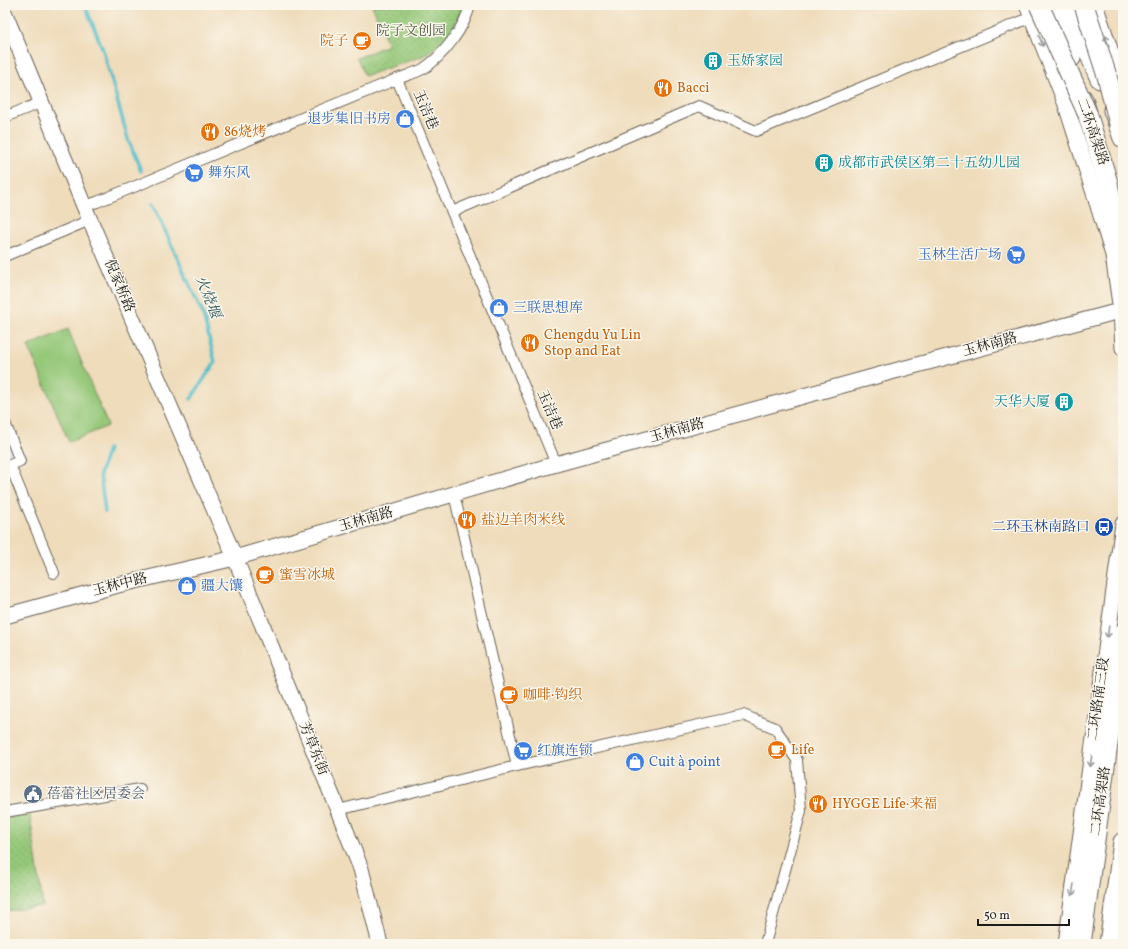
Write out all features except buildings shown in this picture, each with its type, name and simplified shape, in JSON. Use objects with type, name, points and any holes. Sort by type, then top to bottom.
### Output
[{"type":"highway","points":[[1052,5],[1088,115]]},
{"type":"highway","points":[[1069,5],[1122,131]]},
{"type":"highway","points":[[1076,5],[1122,131]]},
{"type":"highway","name":"二环高架路","points":[[1084,5],[1107,76],[1122,131]]},
{"type":"highway","points":[[1035,8],[1083,118],[1098,177],[1103,223]]},
{"type":"highway","name":"二环高架路","points":[[1035,8],[1088,115],[1108,183],[1123,266]]},
{"type":"highway","name":"二环高架路","points":[[1081,944],[1123,633]]},
{"type":"highway","name":"二环高架路","points":[[1109,944],[1123,842]]},
{"type":"main road","points":[[1095,5],[1123,91]]},
{"type":"main road","name":"倪家桥路","points":[[5,14],[84,206],[236,558]]},
{"type":"main road","points":[[1103,223],[1112,255],[1122,310],[1123,348]]},
{"type":"main road","name":"玉林南路","points":[[236,558],[556,464],[887,372],[1122,310]]},
{"type":"main road","name":"二环路南三段","points":[[1066,944],[1123,524]]},
{"type":"main road","name":"玉林中路","points":[[5,616],[118,585],[236,558]]},
{"type":"main road","name":"芳草东街","points":[[236,558],[361,869],[380,944]]},
{"type":"main road","points":[[1113,944],[1123,875]]},
{"type":"street","points":[[397,79],[421,69],[434,61],[448,46],[459,29],[470,5]]},
{"type":"street","points":[[452,212],[699,106],[756,131],[1035,8]]},
{"type":"street","name":"玉洁巷","points":[[84,206],[397,79],[556,464]]},
{"type":"street","points":[[5,117],[42,102]]},
{"type":"street","points":[[5,256],[90,220]]},
{"type":"street","points":[[5,423],[20,461],[10,464],[54,573]]},
{"type":"street","points":[[454,494],[517,766]]},
{"type":"street","points":[[338,810],[517,766],[743,715],[775,728],[797,760],[801,811],[765,944]]},
{"type":"street","points":[[5,812],[140,789]]},
{"type":"shaded area","points":[[5,437],[12,454],[5,457]]},
{"type":"green space","name":"院子文创园","points":[[372,5],[464,5],[449,38],[423,56],[365,76],[357,58],[388,45]]},
{"type":"green space","points":[[68,329],[108,426],[69,442],[28,346]]},
{"type":"green space","points":[[30,815],[43,906],[5,911],[5,818]]},
{"type":"waterway","name":"火烧堰","points":[[85,5],[103,50],[128,139],[141,171]]},
{"type":"waterway","name":"火烧堰","points":[[153,204],[203,314],[215,362],[191,399]]},
{"type":"waterway","name":"火烧堰","points":[[105,512],[100,474],[108,449]]},
{"type":"place","name":"院子","points":[[362,41]]},
{"type":"place","name":"玉娇家园","points":[[713,61]]},
{"type":"place","name":"Bacci","points":[[663,88]]},
{"type":"place","name":"退步集旧书房","points":[[405,119]]},
{"type":"place","name":"86烧烤","points":[[210,132]]},
{"type":"place","name":"成都市武侯区第二十五幼儿园","points":[[824,163]]},
{"type":"place","name":"舞东风","points":[[194,173]]},
{"type":"place","name":"玉林生活广场","points":[[1016,255]]},
{"type":"place","name":"三联思想库","points":[[499,308]]},
{"type":"place","name":"Chengdu Yu Lin Stop and Eat","points":[[530,343]]},
{"type":"place","name":"天华大厦","points":[[1064,402]]},
{"type":"place","name":"盐边羊肉米线","points":[[467,520]]},
{"type":"place","name":"二环玉林南路口","points":[[1104,527]]},
{"type":"place","name":"蜜雪冰城","points":[[265,575]]},
{"type":"place","name":"疆大馕","points":[[187,586]]},
{"type":"place","name":"咖啡·钩织","points":[[509,695]]},
{"type":"place","name":"Life","points":[[777,750]]},
{"type":"place","name":"红旗连锁","points":[[523,751]]},
{"type":"place","name":"Cuit à point","points":[[635,762]]},
{"type":"place","name":"蓓蕾社区居委会","points":[[33,794]]},
{"type":"place","name":"HYGGE Life·来福","points":[[818,804]]}]
